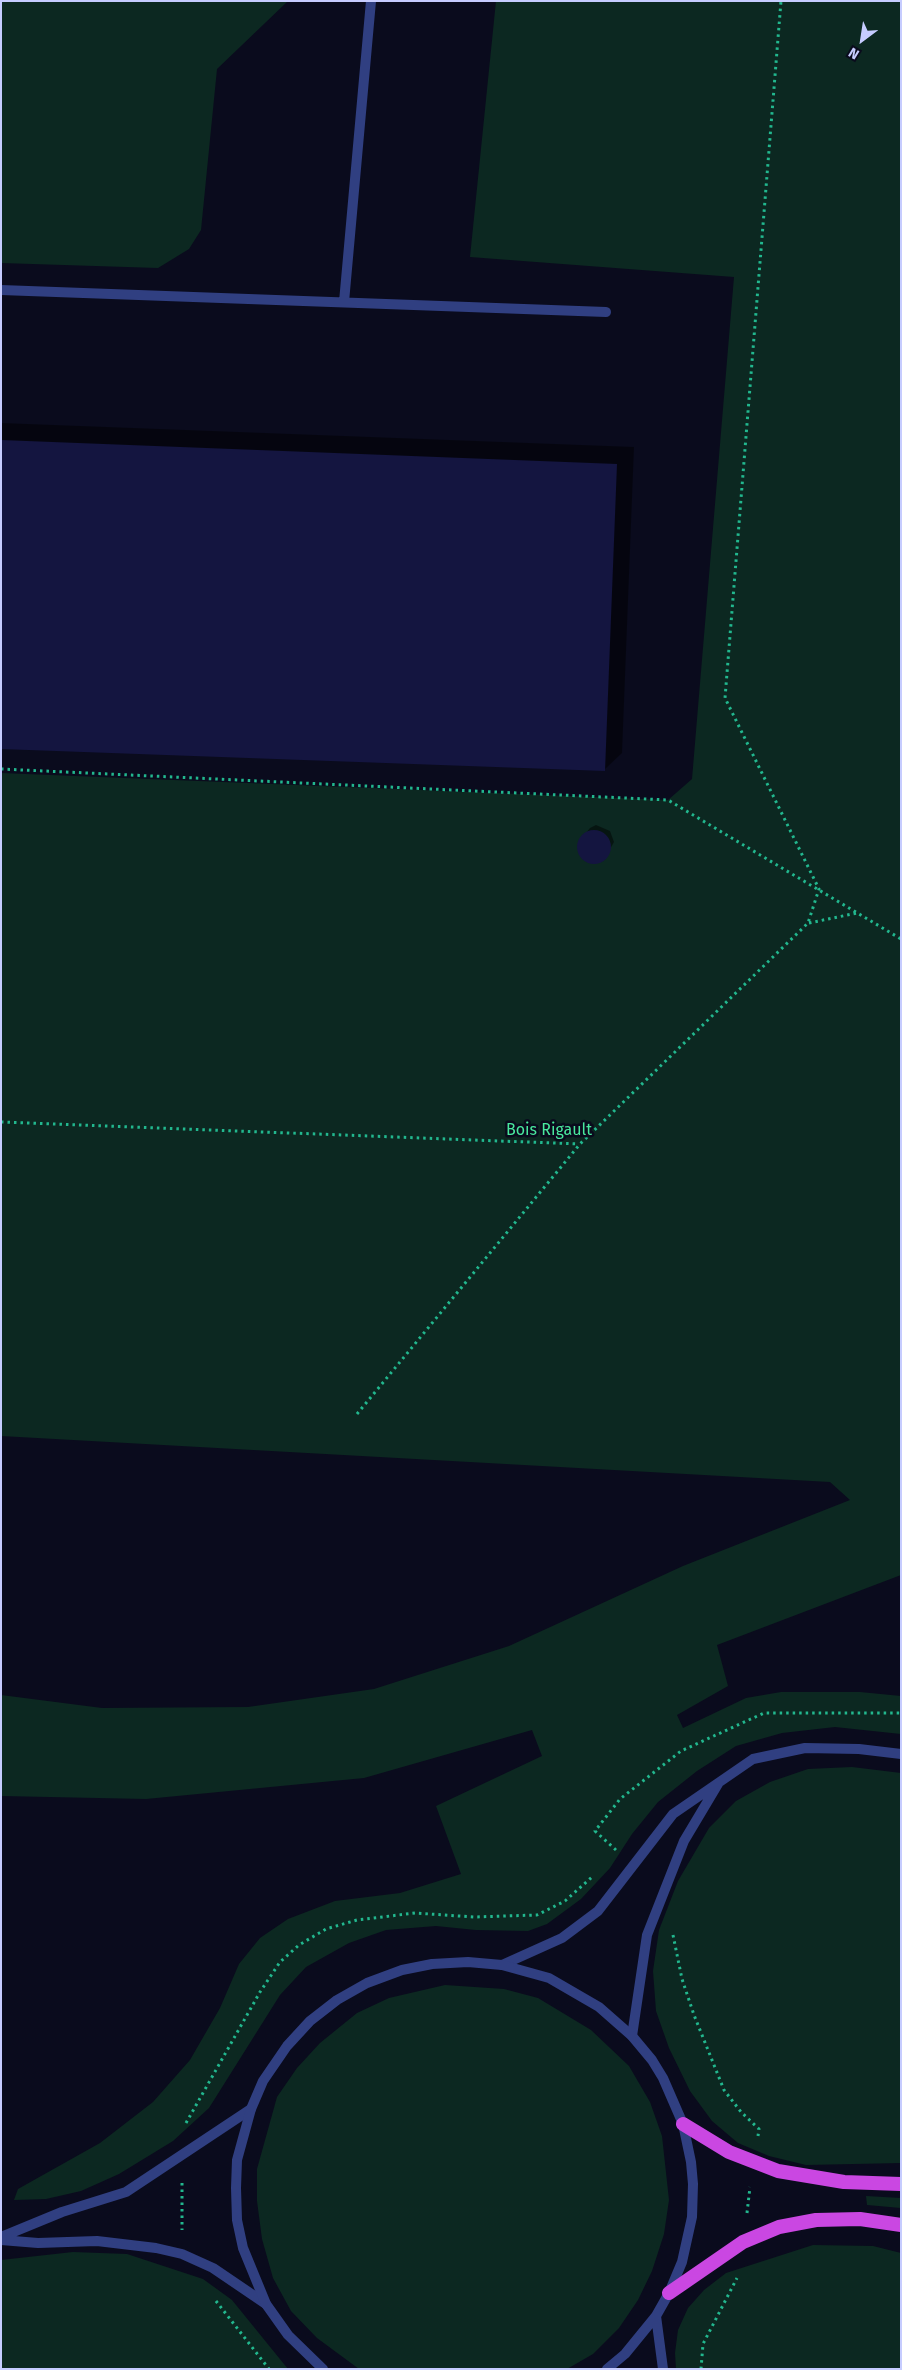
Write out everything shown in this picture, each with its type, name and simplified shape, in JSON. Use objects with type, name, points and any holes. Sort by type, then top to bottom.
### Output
[{"type":"highway","points":[[683,2124],[729,2152],[778,2171],[844,2182],[901,2184]]},
{"type":"highway","points":[[669,2294],[743,2242],[779,2227],[816,2220],[860,2219],[901,2225]]},
{"type":"street","points":[[344,302],[371,1]]},
{"type":"street","points":[[1,290],[606,312]]},
{"type":"street","points":[[502,1965],[562,1938],[598,1911],[673,1814],[753,1759],[805,1748],[859,1749],[901,1754]]},
{"type":"street","points":[[632,2036],[647,1935],[663,1890],[684,1841],[720,1781]]},
{"type":"street","points":[[318,2367],[288,2335],[266,2304],[243,2248],[237,2220],[237,2160],[250,2109],[263,2081],[287,2046],[310,2021],[337,2000],[367,1983],[402,1970],[432,1964],[468,1962],[502,1965],[549,1978],[570,1988],[600,2007],[632,2036],[663,2078],[683,2124],[691,2162],[692,2217],[682,2262],[669,2294],[656,2316],[625,2354],[607,2369]]},
{"type":"street","points":[[1,2239],[62,2212],[126,2192],[250,2109]]},
{"type":"street","points":[[1,2239],[38,2242],[97,2241],[156,2248],[182,2254],[213,2268],[266,2304]]},
{"type":"street","points":[[656,2316],[663,2369]]},
{"type":"path","points":[[357,1414],[580,1144],[808,923],[819,890],[725,698],[781,1]]},
{"type":"path","points":[[1,769],[668,800],[901,939]]},
{"type":"path","points":[[808,923],[857,912]]},
{"type":"path","points":[[1,1122],[580,1144]]},
{"type":"green space","points":[[1,1],[288,1],[217,69],[201,230],[189,249],[158,268],[1,263]]},
{"type":"green space","name":"Bois Rigault","points":[[496,1],[901,1],[901,1575],[717,1645],[728,1686],[677,1715],[683,1728],[746,1698],[781,1692],[860,1692],[901,1696],[901,1734],[835,1727],[782,1733],[736,1746],[697,1771],[658,1802],[632,1834],[610,1868],[581,1899],[547,1924],[528,1931],[476,1930],[436,1926],[386,1930],[349,1943],[306,1967],[280,1995],[209,2108],[173,2141],[119,2174],[81,2191],[46,2199],[14,2200],[18,2189],[100,2143],[153,2102],[190,2060],[220,2008],[239,1964],[260,1938],[288,1919],[335,1901],[400,1893],[461,1874],[436,1806],[542,1756],[532,1730],[364,1778],[146,1799],[1,1796],[1,1695],[102,1708],[248,1707],[374,1689],[509,1646],[683,1566],[850,1500],[830,1482],[1,1436],[1,773],[668,800],[692,779],[734,277],[470,257]]},
{"type":"green space","points":[[852,1767],[901,1773],[901,2163],[806,2165],[769,2156],[738,2143],[712,2121],[690,2091],[669,2048],[656,2011],[653,1971],[659,1930],[678,1881],[709,1828],[736,1801],[770,1782],[808,1769]]},
{"type":"green space","points":[[445,1985],[504,1989],[538,1998],[591,2030],[629,2066],[650,2102],[662,2136],[669,2200],[664,2234],[652,2271],[638,2300],[619,2328],[593,2354],[567,2369],[359,2369],[317,2338],[291,2311],[273,2278],[262,2239],[257,2201],[257,2169],[277,2097],[297,2068],[320,2043],[357,2013],[389,1998]]},
{"type":"green space","points":[[866,2196],[901,2198],[901,2208],[867,2205]]},
{"type":"green space","points":[[813,2245],[873,2246],[901,2253],[901,2369],[676,2369],[675,2353],[678,2330],[688,2308],[704,2290],[726,2273]]},
{"type":"green space","points":[[73,2252],[127,2254],[203,2279],[232,2300],[288,2369],[1,2369],[1,2260]]},
{"type":"building","points":[[1,440],[617,464],[605,771],[1,749]]},
{"type":"building","points":[[594,830],[606,835],[611,847],[606,859],[594,864],[582,859],[577,847],[582,835]]}]
